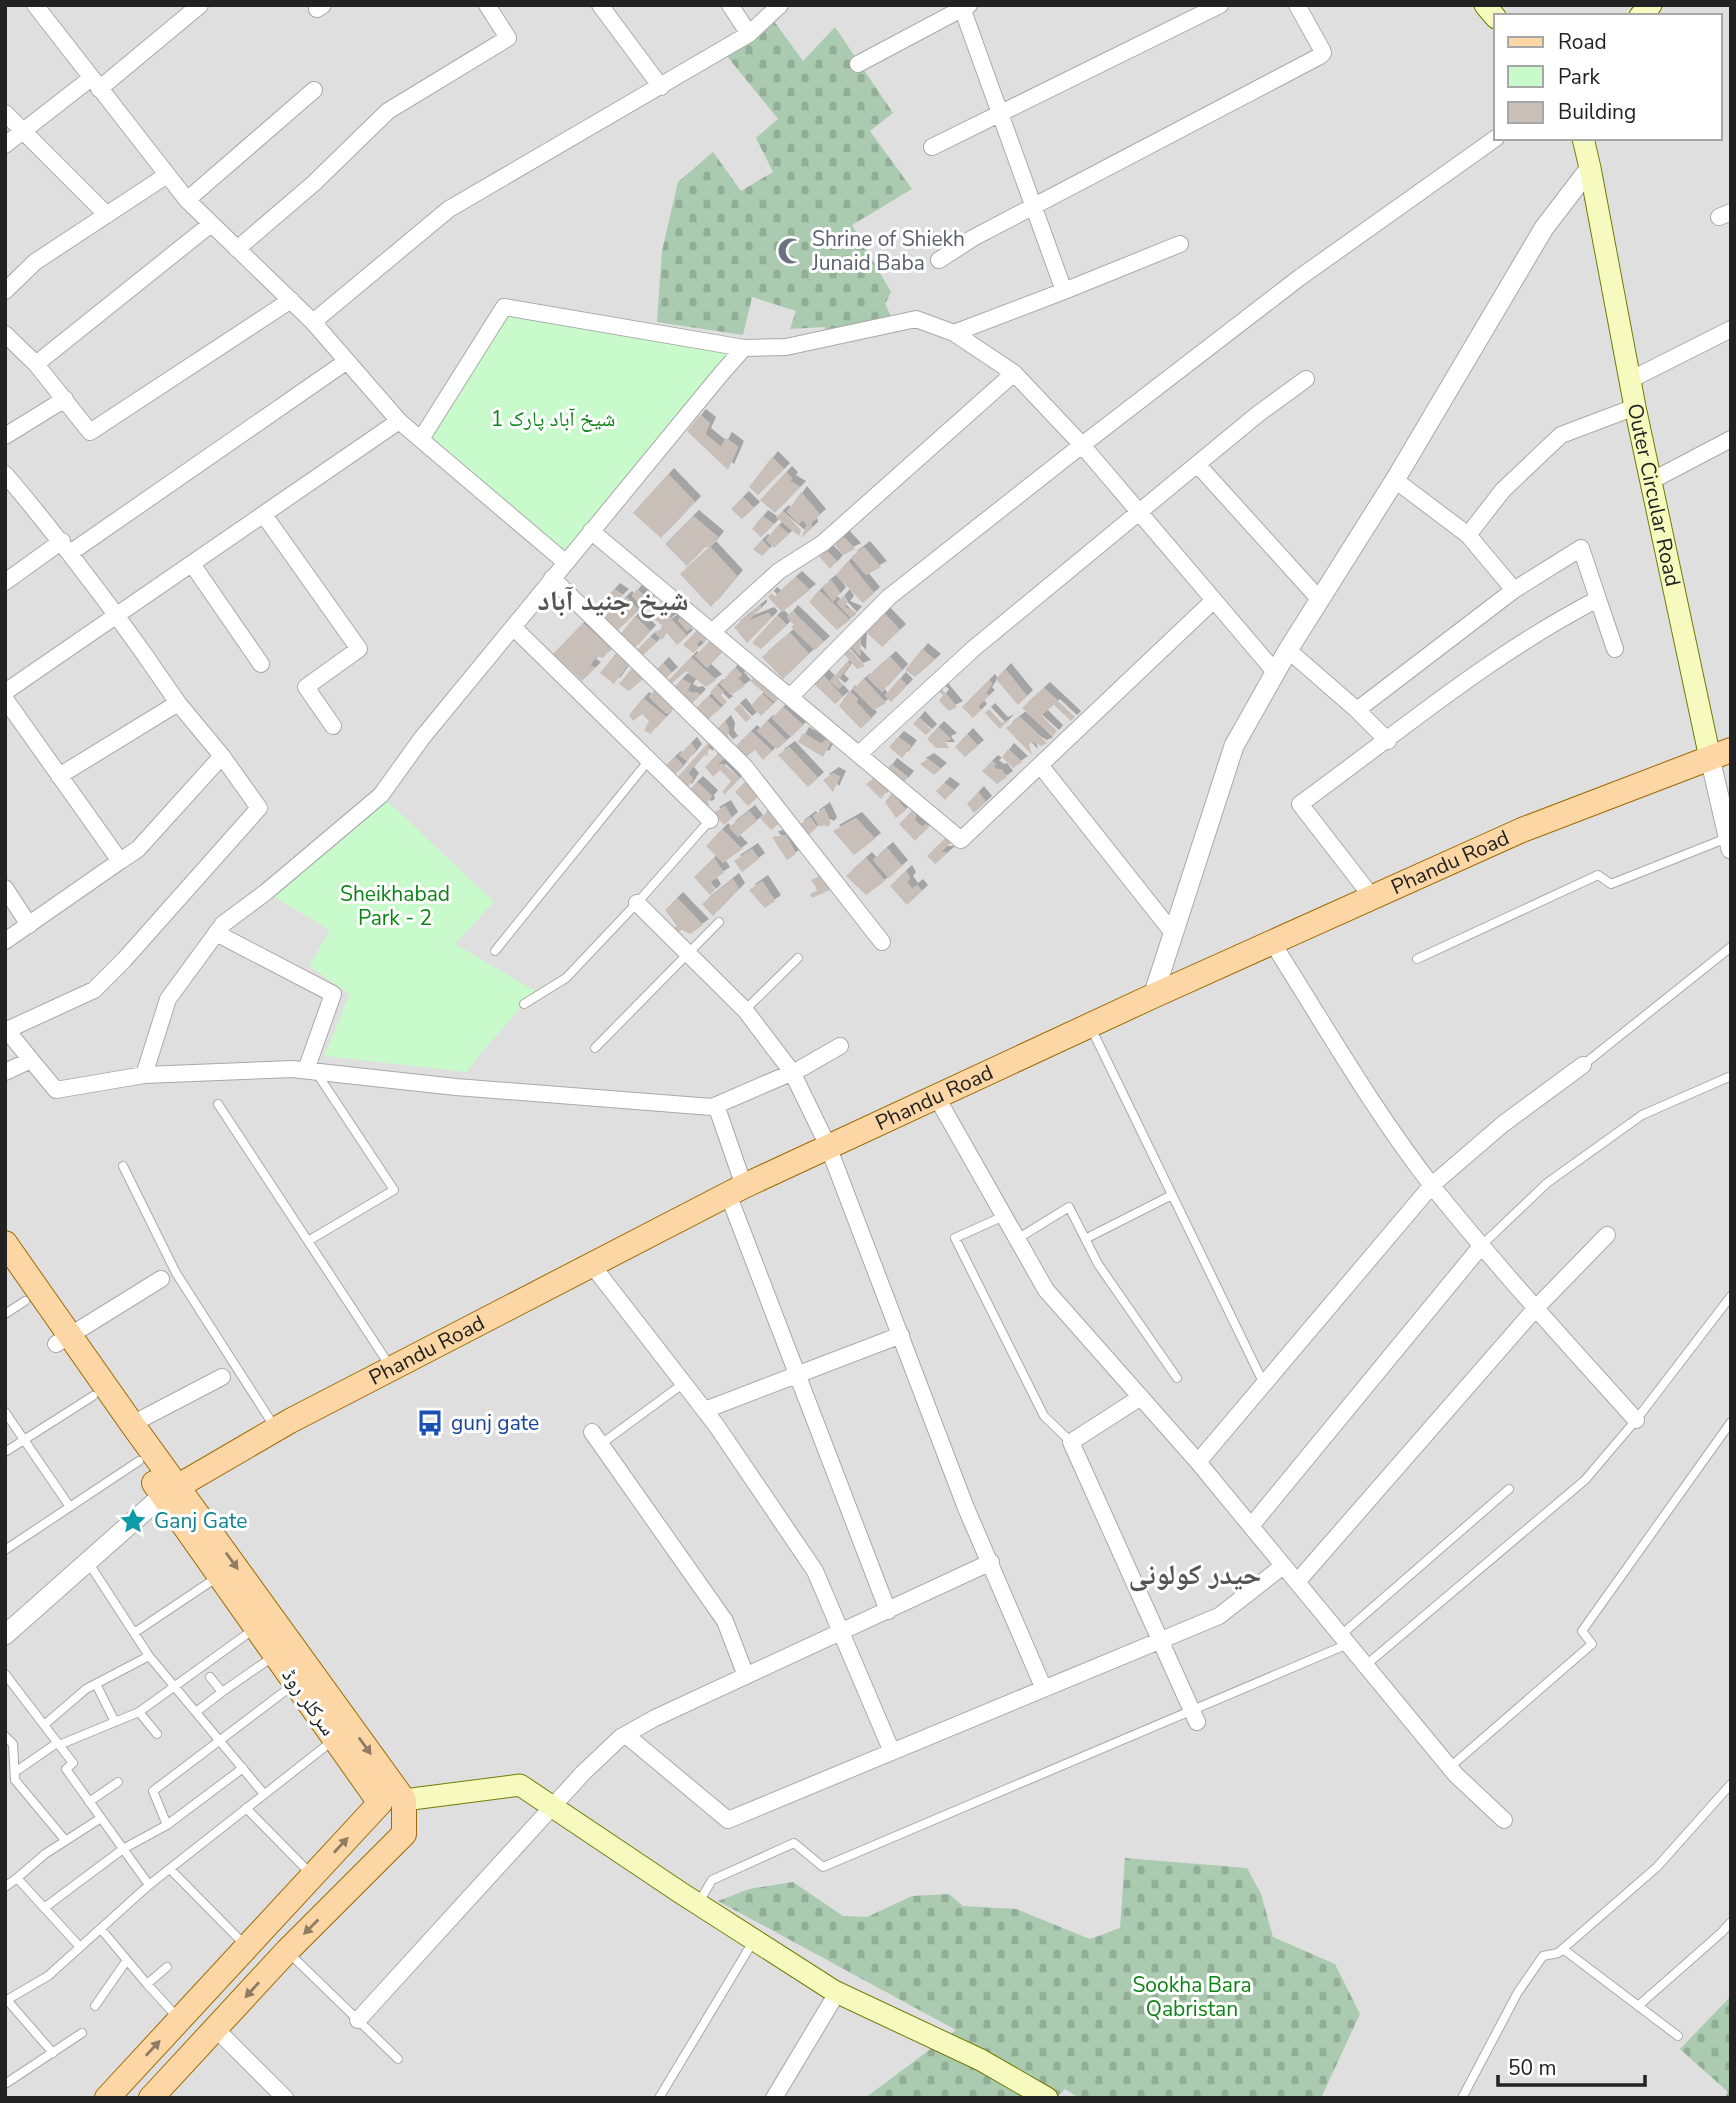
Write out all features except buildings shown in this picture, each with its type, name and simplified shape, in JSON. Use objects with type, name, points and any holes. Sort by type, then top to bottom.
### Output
[{"type":"main road","name":"Outer Circular Road","points":[[1583,140],[1634,407],[1720,754]]},
{"type":"main road","name":"Phandu Road","points":[[170,1490],[276,1429],[391,1368],[736,1190],[828,1146],[1522,830],[1720,754]]},
{"type":"main road","points":[[5,1243],[62,1339],[132,1424],[170,1490],[392,1801],[404,1834],[287,1951],[150,2098]]},
{"type":"main road","name":"سرکلر روڈ","points":[[5,1273],[15,1308],[62,1339],[93,1396],[139,1461],[170,1490],[219,1576],[275,1655],[335,1739],[392,1801]]},
{"type":"main road","points":[[107,2098],[312,1875],[392,1801],[520,1785],[697,1904],[837,1993],[981,2060],[1046,2098]]},
{"type":"street","points":[[35,5],[187,200],[313,322],[399,421],[565,562]]},
{"type":"street","points":[[5,145],[94,84],[200,5]]},
{"type":"street","points":[[237,249],[313,184],[388,111],[508,38],[486,5]]},
{"type":"street","points":[[600,5],[661,87]]},
{"type":"street","points":[[730,5],[749,34]]},
{"type":"street","points":[[313,322],[449,209],[749,34],[780,5]]},
{"type":"street","points":[[932,147],[1220,5]]},
{"type":"street","points":[[939,260],[1034,205],[1320,56],[1322,50],[1297,5]]},
{"type":"street","points":[[858,64],[964,6],[1064,291]]},
{"type":"street","points":[[187,200],[314,90]]},
{"type":"street","points":[[5,113],[107,215]]},
{"type":"street","points":[[790,697],[889,597],[1300,278],[1494,139]]},
{"type":"street","points":[[1153,996],[1234,746],[1289,650],[1395,480],[1544,228],[1590,168]]},
{"type":"street","points":[[5,291],[35,262],[167,175]]},
{"type":"street","points":[[36,364],[211,224]]},
{"type":"street","points":[[954,333],[1180,244]]},
{"type":"street","points":[[5,334],[36,364],[90,432],[290,300]]},
{"type":"street","points":[[421,439],[504,307],[744,348],[786,347],[916,319],[954,333],[1014,373],[1082,445],[1276,673]]},
{"type":"street","points":[[1630,380],[1731,329]]},
{"type":"street","points":[[144,1075],[168,999],[223,924],[266,892],[381,795],[422,738],[744,348]]},
{"type":"street","points":[[5,582],[66,547],[347,361]]},
{"type":"street","points":[[712,632],[779,571],[823,543],[1014,373]]},
{"type":"street","points":[[859,754],[973,649],[1258,414],[1306,379]]},
{"type":"street","points":[[5,436],[65,399]]},
{"type":"street","points":[[1468,535],[1503,490],[1561,435],[1634,407]]},
{"type":"street","points":[[5,692],[399,421]]},
{"type":"street","points":[[1651,481],[1731,439]]},
{"type":"street","points":[[1198,465],[1320,600]]},
{"type":"street","points":[[5,474],[118,615],[178,703],[222,756],[259,808],[94,990],[6,1029],[56,1090],[144,1075],[292,1069],[456,1087],[712,1107],[792,1072],[840,1046]]},
{"type":"street","points":[[1395,480],[1468,535],[1514,590]]},
{"type":"street","points":[[264,515],[359,649],[306,687],[332,726]]},
{"type":"street","points":[[591,531],[961,840],[1214,600]]},
{"type":"street","points":[[1357,710],[1514,590],[1581,548],[1615,649]]},
{"type":"street","points":[[192,564],[261,664]]},
{"type":"street","points":[[552,578],[745,767],[882,942]]},
{"type":"street","points":[[1372,897],[1300,803],[1503,654],[1562,617],[1598,599]]},
{"type":"street","points":[[513,627],[710,820]]},
{"type":"street","points":[[1289,650],[1388,741]]},
{"type":"street","points":[[5,699],[120,861]]},
{"type":"street","points":[[59,776],[178,703]]},
{"type":"street","name":"Outer Circular Road","points":[[1720,754],[1729,843]]},
{"type":"street","points":[[5,941],[138,849],[222,756]]},
{"type":"street","points":[[1040,765],[1173,933]]},
{"type":"street","points":[[5,888],[29,925]]},
{"type":"street","points":[[638,903],[745,1010],[792,1072],[828,1146],[966,1508],[1044,1689]]},
{"type":"street","points":[[216,933],[332,994],[311,1071]]},
{"type":"street","points":[[1272,942],[1383,1116],[1432,1185],[1535,1309],[1636,1420]]},
{"type":"street","points":[[5,1072],[31,1059]]},
{"type":"street","points":[[1198,1462],[1432,1185],[1503,1124],[1583,1065]]},
{"type":"street","points":[[936,1096],[1046,1290],[1198,1462],[1450,1767],[1504,1820]]},
{"type":"street","points":[[716,1105],[736,1190],[798,1374],[888,1611]]},
{"type":"street","points":[[1297,1582],[1535,1309],[1607,1235]]},
{"type":"street","points":[[1251,1526],[1482,1245]]},
{"type":"street","points":[[592,1265],[705,1410],[815,1571],[892,1752]]},
{"type":"street","points":[[62,1339],[161,1279]]},
{"type":"street","points":[[705,1410],[901,1335]]},
{"type":"street","points":[[132,1424],[222,1377]]},
{"type":"street","points":[[1141,1397],[1071,1442],[1194,1716]]},
{"type":"street","points":[[596,1438],[726,1621],[746,1676]]},
{"type":"street","points":[[5,1635],[170,1490]]},
{"type":"street","points":[[358,2020],[551,1806],[626,1735],[655,1718],[991,1562]]},
{"type":"street","points":[[626,1735],[728,1820],[1219,1616],[1283,1566]]},
{"type":"street","points":[[774,2098],[837,1993]]},
{"type":"street","points":[[216,2029],[285,2098]]},
{"type":"lane","points":[[495,951],[649,760]]},
{"type":"lane","points":[[524,1004],[566,978],[638,903],[710,820]]},
{"type":"lane","points":[[1417,959],[1598,875],[1611,884],[1729,843]]},
{"type":"lane","points":[[595,1048],[719,922]]},
{"type":"lane","points":[[1583,1065],[1731,947]]},
{"type":"lane","points":[[745,1010],[798,958]]},
{"type":"lane","points":[[1090,1025],[1264,1384]]},
{"type":"lane","points":[[308,1241],[394,1190],[311,1071]]},
{"type":"lane","points":[[1482,1245],[1547,1183],[1642,1115],[1731,1076]]},
{"type":"lane","points":[[218,1104],[391,1368]]},
{"type":"lane","points":[[123,1166],[176,1273],[276,1429]]},
{"type":"lane","points":[[1085,1238],[1172,1195]]},
{"type":"lane","points":[[1017,1239],[1069,1207],[1098,1264],[1177,1378]]},
{"type":"lane","points":[[1004,1216],[955,1238],[1044,1416],[1071,1442]]},
{"type":"lane","points":[[1366,1665],[1585,1479],[1636,1420],[1731,1296]]},
{"type":"lane","points":[[596,1438],[684,1383]]},
{"type":"lane","points":[[5,1452],[93,1396]]},
{"type":"lane","points":[[5,1412],[70,1507]]},
{"type":"lane","points":[[1450,1767],[1592,1644],[1582,1632],[1731,1422]]},
{"type":"lane","points":[[5,1550],[139,1461]]},
{"type":"lane","points":[[697,1904],[712,1880],[794,1843],[823,1867],[1194,1716],[1345,1640],[1509,1489]]},
{"type":"lane","points":[[88,1562],[149,1656],[264,1794]]},
{"type":"lane","points":[[134,1633],[219,1576]]},
{"type":"lane","points":[[15,1772],[58,1744],[139,1712],[257,1628]]},
{"type":"lane","points":[[196,1712],[275,1655]]},
{"type":"lane","points":[[44,1725],[86,1689],[149,1656]]},
{"type":"lane","points":[[5,1674],[73,1763],[66,1769],[149,1885]]},
{"type":"lane","points":[[210,1677],[222,1692]]},
{"type":"lane","points":[[167,1825],[153,1791],[296,1683]]},
{"type":"lane","points":[[96,1684],[115,1722]]},
{"type":"lane","points":[[139,1712],[158,1734]]},
{"type":"lane","points":[[5,1736],[13,1744],[15,1780],[65,1840]]},
{"type":"lane","points":[[53,2053],[6,2000],[48,1976],[149,1885],[335,1739]]},
{"type":"lane","points":[[5,1751],[13,1744]]},
{"type":"lane","points":[[44,1908],[123,1849],[167,1825],[243,1768]]},
{"type":"lane","points":[[89,1802],[118,1782]]},
{"type":"lane","points":[[1462,2098],[1518,1992],[1543,1956],[1563,1950],[1657,1867],[1731,1784]]},
{"type":"lane","points":[[246,1808],[312,1875]]},
{"type":"lane","points":[[5,1887],[65,1840],[101,1818]]},
{"type":"lane","points":[[170,1869],[247,1947]]},
{"type":"lane","points":[[17,1878],[80,1947]]},
{"type":"lane","points":[[1637,2006],[1731,1922]]},
{"type":"lane","points":[[101,1928],[179,2020]]},
{"type":"lane","points":[[659,2098],[754,1940]]},
{"type":"lane","points":[[1563,1950],[1678,2036]]},
{"type":"lane","points":[[287,1951],[398,2059]]},
{"type":"lane","points":[[95,2006],[127,1960]]},
{"type":"lane","points":[[147,1984],[167,1967]]},
{"type":"lane","points":[[5,2084],[82,2033]]},
{"type":"shaded area","points":[[5,5],[1731,5],[1731,2098],[5,2098]]},
{"type":"green space","points":[[771,17],[803,61],[835,27],[893,113],[870,131],[912,189],[852,225],[891,292],[885,304],[895,324],[825,339],[825,327],[790,329],[796,311],[752,297],[743,335],[657,322],[662,251],[678,182],[713,152],[741,191],[773,172],[756,138],[778,119],[726,55]]},
{"type":"green space","name":"شیخ آباد پارک 1","points":[[504,307],[744,348],[565,562],[421,439]]},
{"type":"green space","name":"Sheikhabad Park - 2","points":[[381,795],[494,902],[455,944],[535,991],[467,1072],[324,1056],[350,994],[309,966],[330,930],[266,892]]},
{"type":"green space","name":"Sookha Bara Qabristan","points":[[1125,1858],[1247,1868],[1261,1894],[1273,1937],[1335,1964],[1360,2014],[1321,2098],[1079,2098],[1065,2089],[1056,2098],[865,2098],[956,2030],[718,1901],[749,1889],[793,1882],[843,1916],[867,1917],[912,1896],[949,1894],[963,1906],[1016,1909],[1090,1939],[1120,1928]]},
{"type":"green space","points":[[1731,1996],[1731,2098],[1725,2098],[1728,2092],[1680,2049]]},
{"type":"place","name":"Shrine of Shiekh Junaid Baba","points":[[791,251]]},
{"type":"place","name":"gunj gate","points":[[430,1423]]},
{"type":"place","name":"Ganj Gate","points":[[133,1521]]},
{"type":"district","name":"شیخ جنید آباد","points":[[613,601]]},
{"type":"district","name":"حیدر کولونی","points":[[1195,1575]]}]
